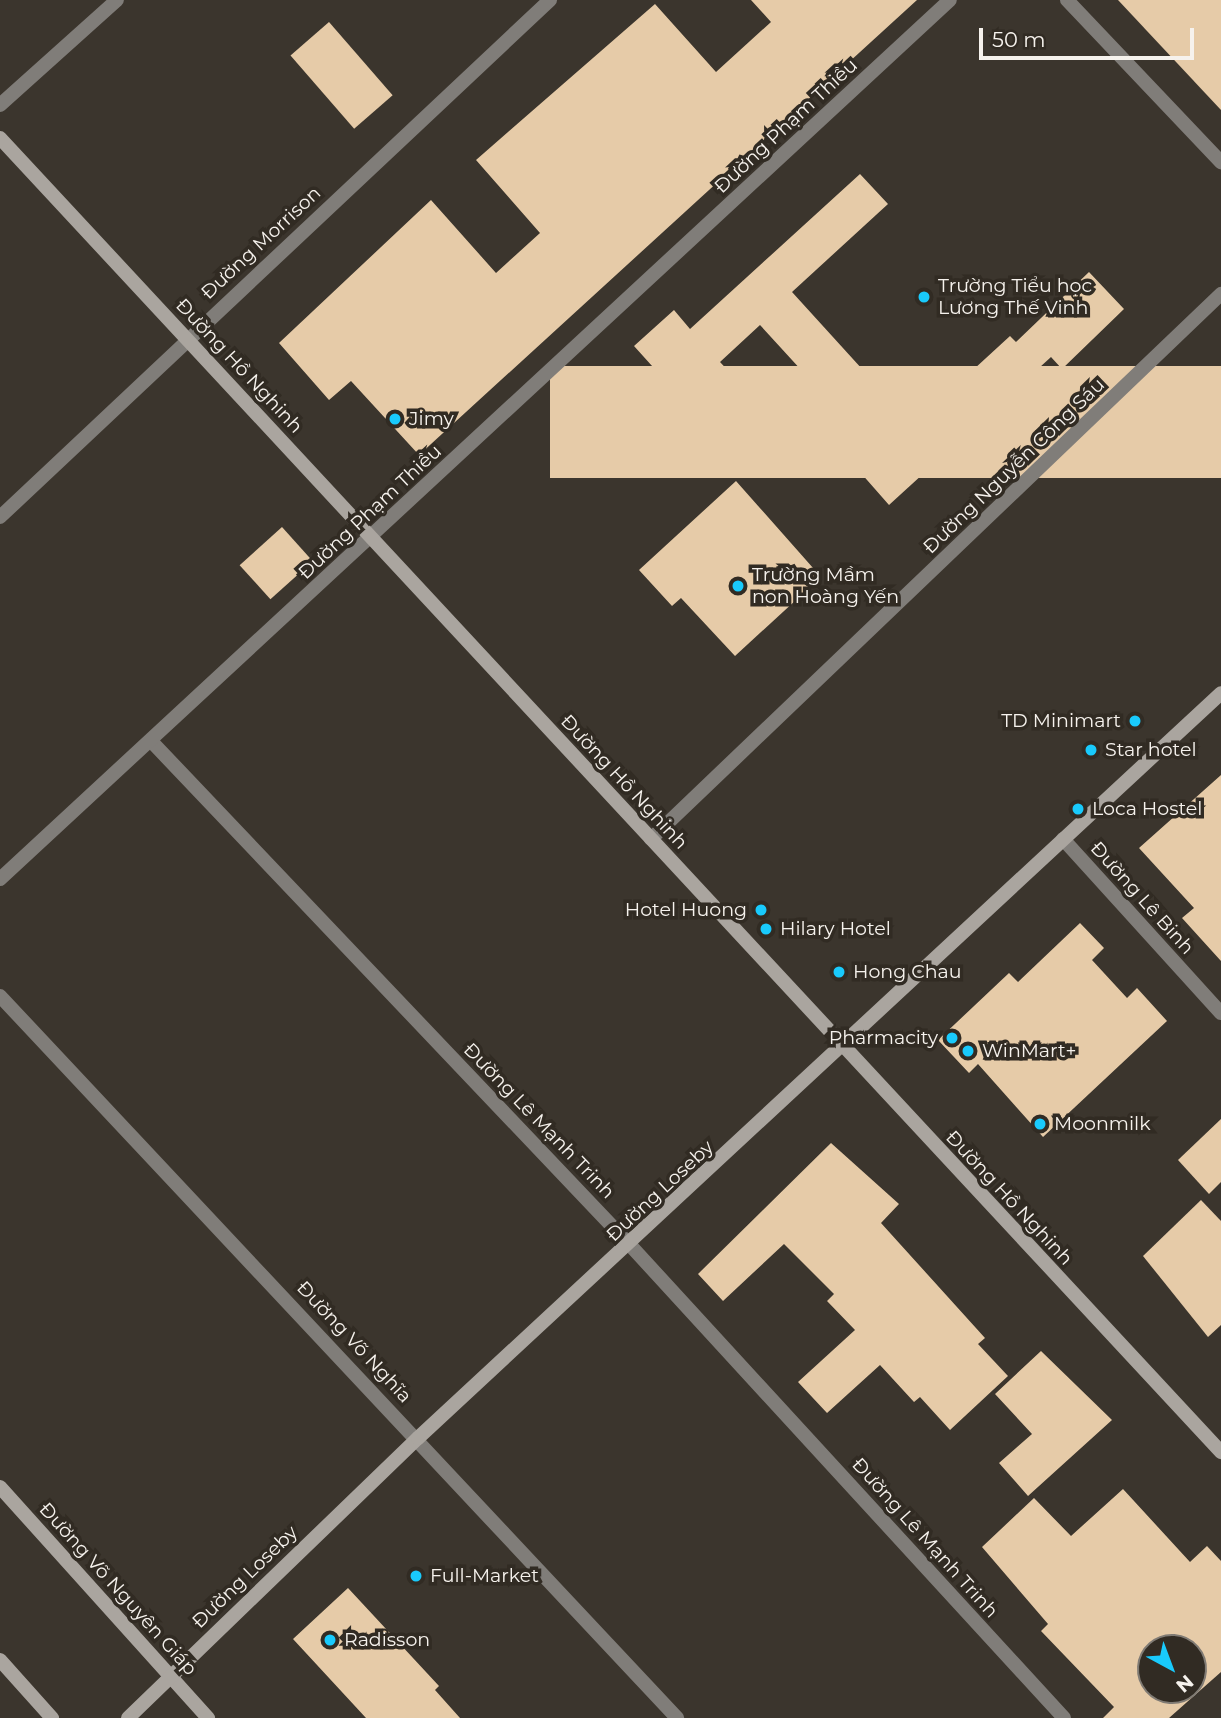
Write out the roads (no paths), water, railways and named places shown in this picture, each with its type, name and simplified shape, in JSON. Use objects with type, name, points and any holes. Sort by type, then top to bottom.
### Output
[{"type":"street","points":[[0,105],[117,0]]},
{"type":"street","name":"Đường Morrison","points":[[0,517],[187,338],[550,0]]},
{"type":"street","name":"Đường Phạm Thiều","points":[[0,878],[152,742],[950,0]]},
{"type":"street","points":[[1068,0],[1221,162]]},
{"type":"street","name":"Đường Hồ Nghinh","points":[[0,138],[651,839],[841,1048],[1221,1452]]},
{"type":"street","name":"Đường Nguyễn Công Sáu","points":[[651,839],[1221,294]]},
{"type":"street","name":"Đường Loseby","points":[[128,1718],[418,1438],[630,1245],[1221,693]]},
{"type":"street","name":"Đường Lê Mạnh Trinh","points":[[152,742],[630,1245],[1064,1718]]},
{"type":"street","name":"Đường Lê Binh","points":[[1063,839],[1218,1005]]},
{"type":"street","name":"Đường Võ Nghĩa","points":[[0,996],[418,1438],[677,1718]]},
{"type":"street","name":"Đường Võ Nguyên Giáp","points":[[0,1486],[208,1718]]},
{"type":"street","points":[[0,1660],[52,1718]]},
{"type":"place","name":"Trường Tiểu học Lương Thế Vinh","points":[[924,297]]},
{"type":"place","name":"Jimy","points":[[395,419]]},
{"type":"place","name":"Trường Mầm non Hoàng Yến","points":[[738,586]]},
{"type":"place","name":"TD Minimart","points":[[1135,721]]},
{"type":"place","name":"Star hotel","points":[[1091,750]]},
{"type":"place","name":"Loca Hostel","points":[[1078,809]]},
{"type":"place","name":"Hotel Huong","points":[[761,910]]},
{"type":"place","name":"Hilary Hotel","points":[[766,929]]},
{"type":"place","name":"Hong Chau","points":[[839,972]]},
{"type":"place","name":"Pharmacity","points":[[952,1038]]},
{"type":"place","name":"WinMart+","points":[[968,1051]]},
{"type":"place","name":"Moonmilk","points":[[1040,1124]]},
{"type":"place","name":"Full-Market","points":[[416,1576]]},
{"type":"place","name":"Radisson","points":[[330,1640]]}]
